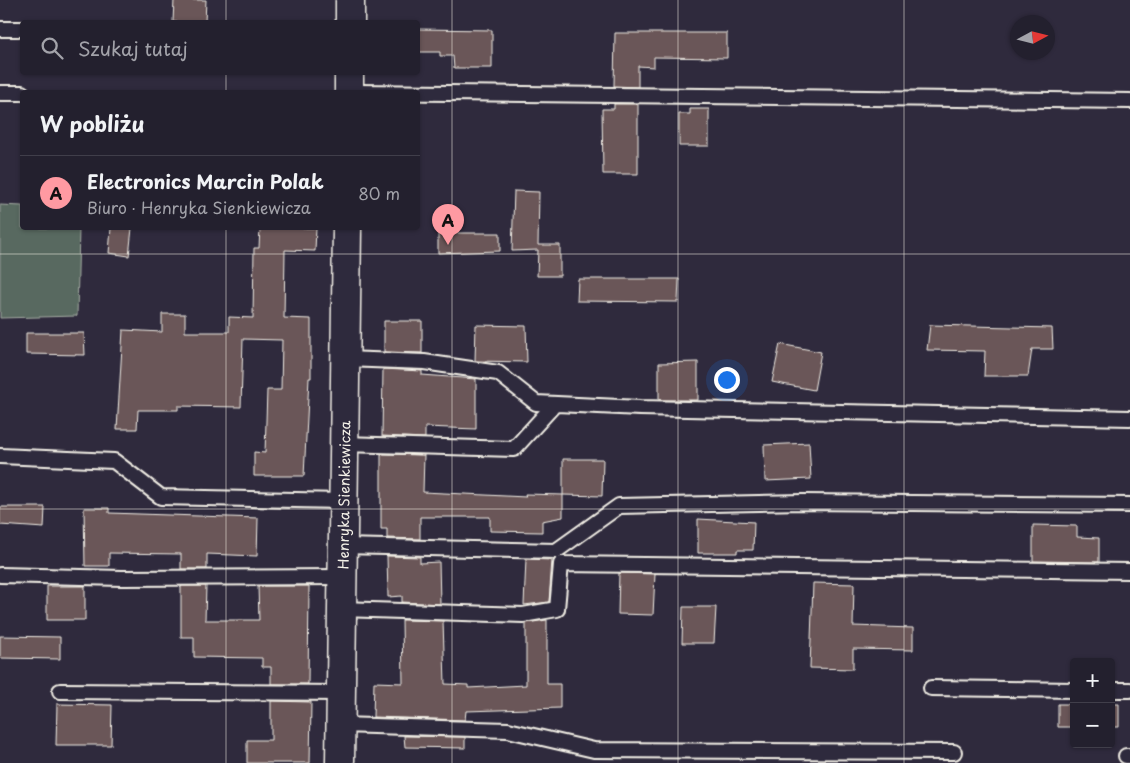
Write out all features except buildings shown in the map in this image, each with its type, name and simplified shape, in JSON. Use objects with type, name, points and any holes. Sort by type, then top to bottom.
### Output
[{"type":"street","points":[[350,0],[350,20]]},
{"type":"street","points":[[349,75],[349,90]]},
{"type":"street","name":"Henryka Sienkiewicza","points":[[340,763],[347,230]]},
{"type":"lane","points":[[0,29],[20,30]]},
{"type":"lane","points":[[0,93],[20,94]]},
{"type":"lane","points":[[420,93],[1130,101]]},
{"type":"lane","points":[[345,359],[424,362],[498,373],[536,403],[640,408],[1130,418]]},
{"type":"lane","points":[[343,444],[401,444],[514,449],[555,404]]},
{"type":"lane","points":[[0,456],[114,461],[161,497],[342,501]]},
{"type":"lane","points":[[342,546],[556,551],[619,506],[804,502],[1130,505]]},
{"type":"lane","points":[[341,609],[523,616],[557,609],[561,564],[1130,570]]},
{"type":"lane","points":[[0,575],[122,578],[342,577]]},
{"type":"lane","points":[[931,688],[1070,690]]},
{"type":"lane","points":[[1115,690],[1130,690]]},
{"type":"lane","points":[[60,691],[340,693]]},
{"type":"lane","points":[[340,725],[508,730],[594,750],[954,752]]},
{"type":"green space","points":[[0,205],[20,206],[20,230],[79,230],[77,316],[0,318]]},
{"type":"place","name":"Electronics Marcin Polak","points":[[448,245]]}]
